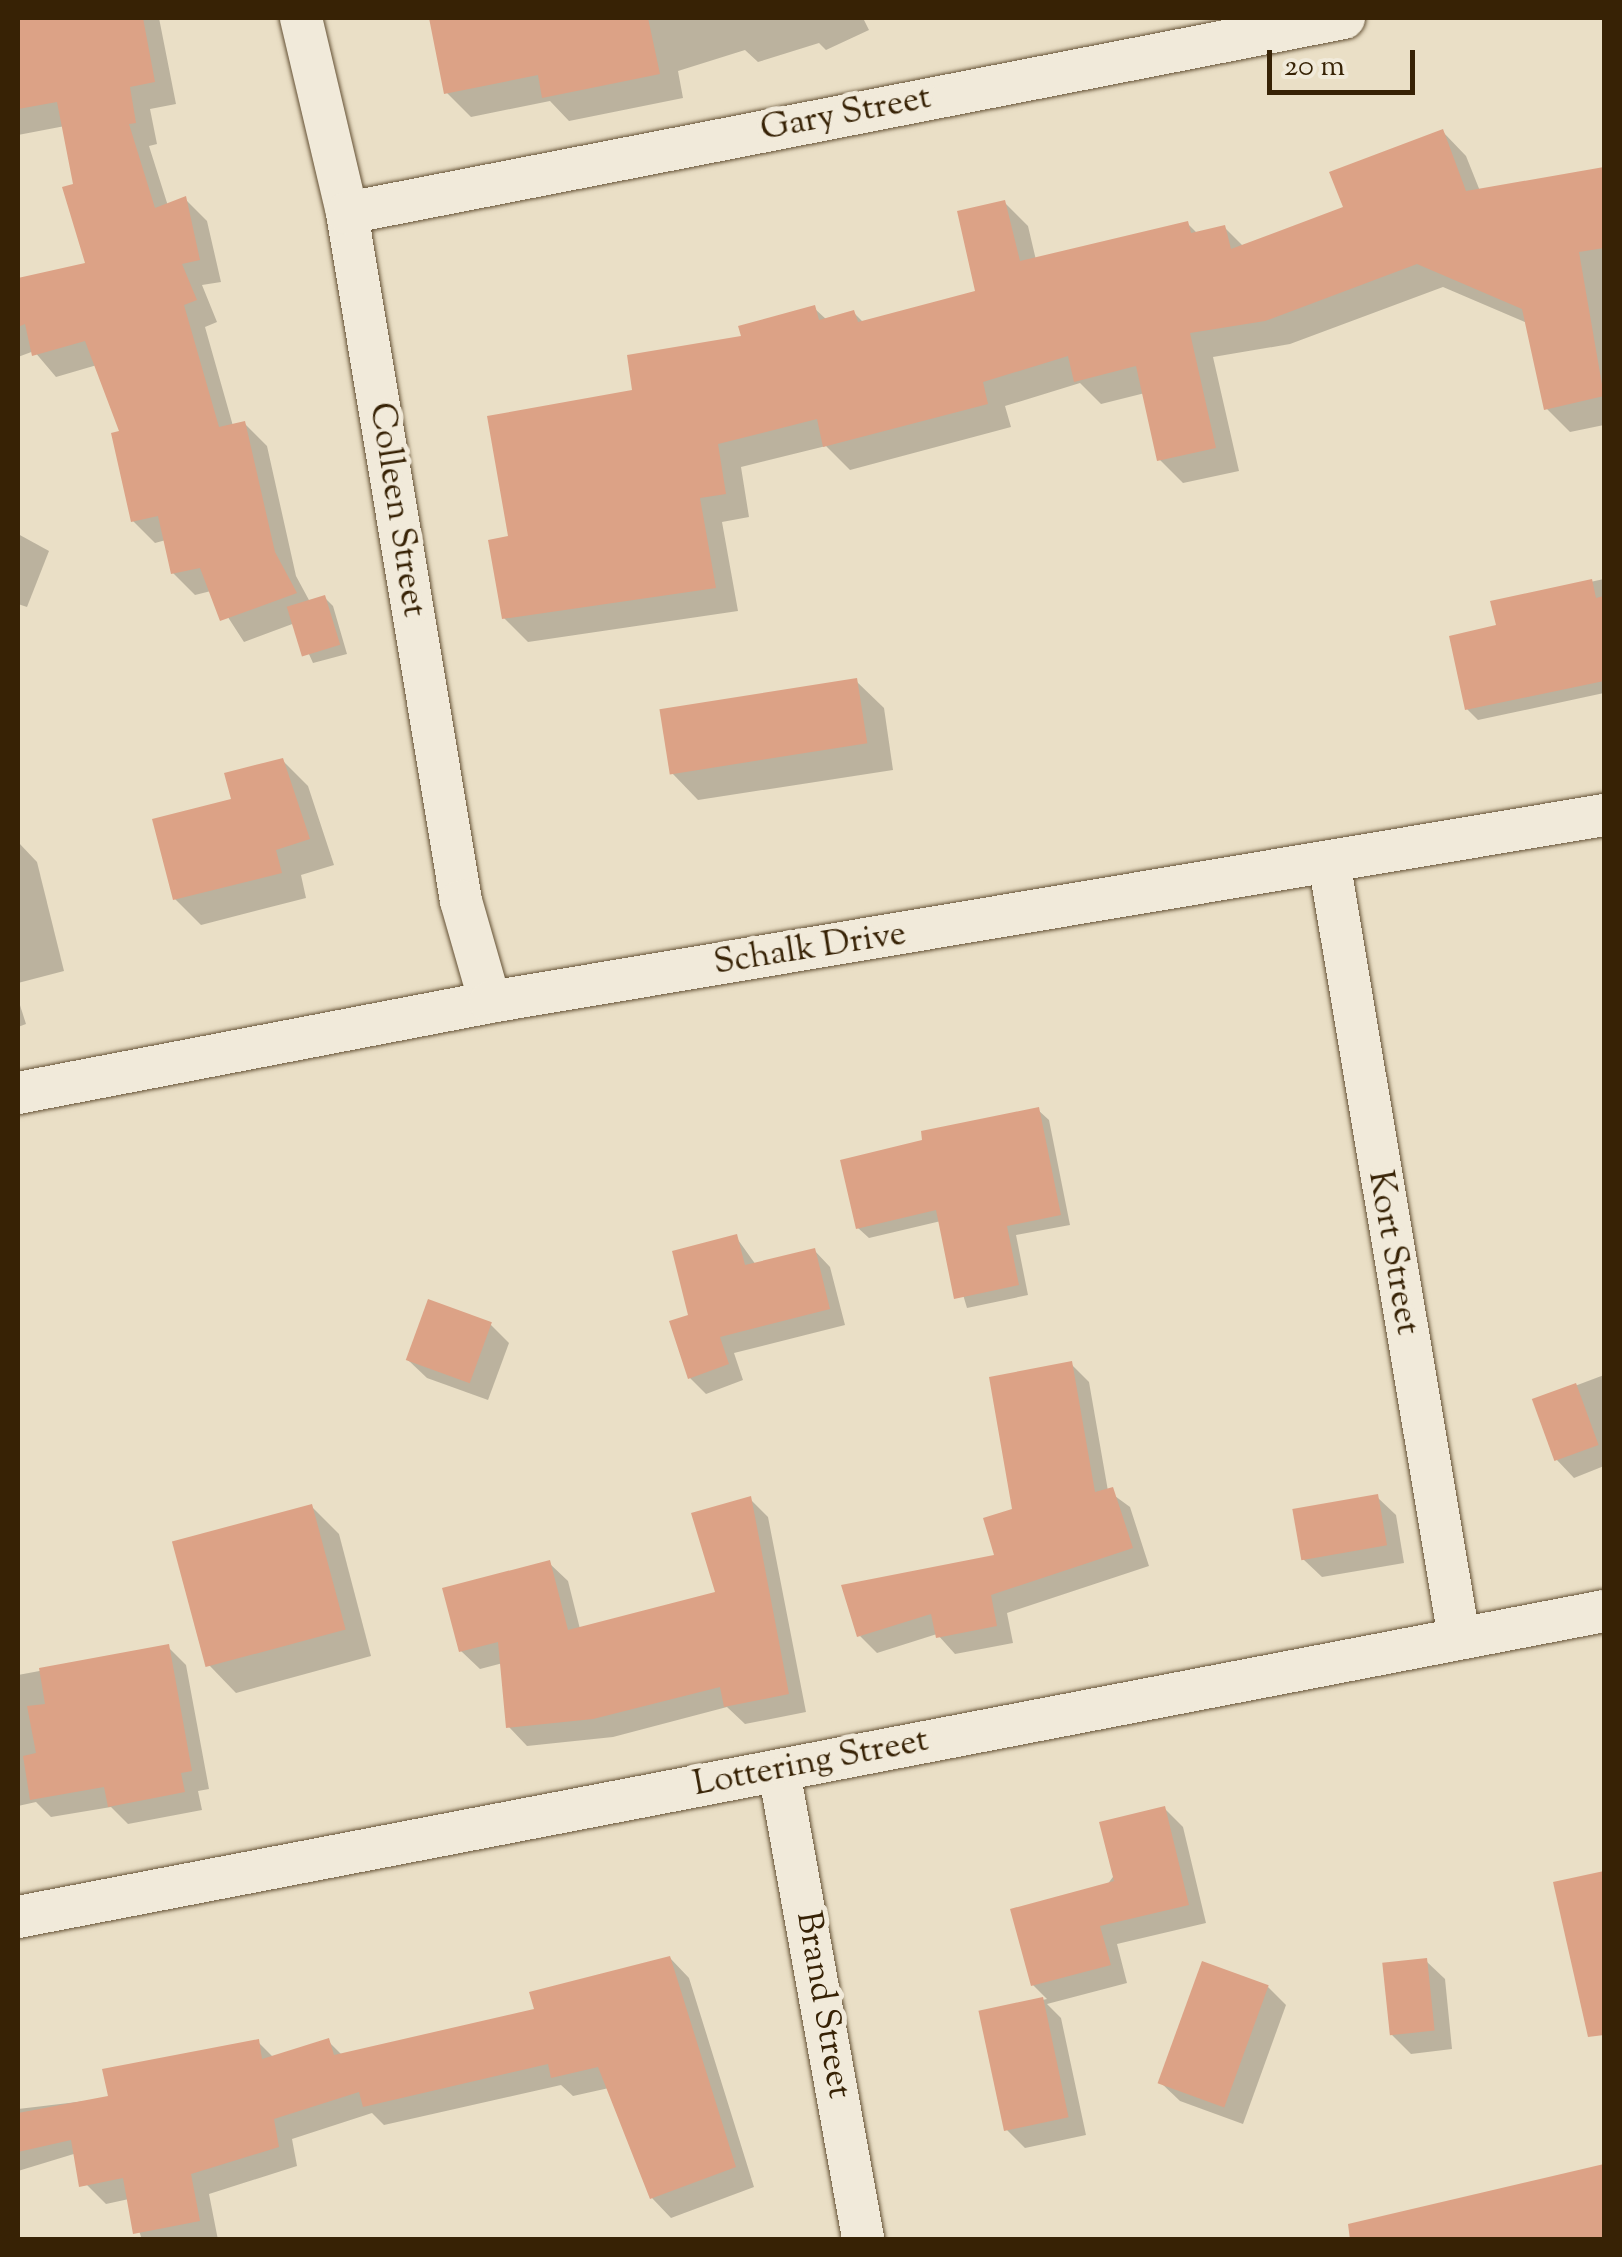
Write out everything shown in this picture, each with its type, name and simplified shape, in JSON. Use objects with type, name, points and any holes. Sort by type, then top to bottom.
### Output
[{"type":"street","name":"Colleen Street","points":[[302,18],[347,214],[461,901],[490,1002]]},
{"type":"street","name":"Gary Street","points":[[347,214],[1344,18]]},
{"type":"street","name":"Schalk Drive","points":[[18,1093],[490,1002],[1330,867],[1604,815]]},
{"type":"street","name":"Kort Street","points":[[1330,867],[1459,1638]]},
{"type":"street","name":"Lottering Street","points":[[18,1917],[1604,1611]]},
{"type":"street","name":"Brand Street","points":[[779,1771],[863,2240]]},
{"type":"building","points":[[18,18],[143,18],[155,82],[130,87],[136,123],[129,124],[155,208],[186,196],[200,260],[182,264],[197,300],[184,305],[219,427],[245,421],[275,552],[297,593],[220,621],[200,568],[171,574],[158,516],[131,522],[111,433],[119,431],[85,341],[32,356],[25,324],[18,327],[18,278],[85,263],[62,187],[73,184],[57,102],[18,109]]},
{"type":"building","points":[[429,18],[648,18],[660,74],[542,98],[538,75],[444,94]]},
{"type":"building","points":[[1443,129],[1466,191],[1604,167],[1604,248],[1579,252],[1604,396],[1544,410],[1522,309],[1417,264],[1265,321],[1190,333],[1216,448],[1157,461],[1136,366],[1074,382],[1068,356],[983,382],[988,404],[823,447],[817,419],[718,444],[726,494],[700,498],[716,588],[502,619],[488,540],[508,536],[487,416],[632,390],[627,355],[741,336],[738,326],[815,305],[819,320],[854,310],[858,322],[975,291],[957,211],[1005,200],[1020,261],[1188,221],[1191,233],[1225,225],[1231,249],[1343,207],[1329,172]]},
{"type":"building","points":[[1592,579],[1596,598],[1604,596],[1604,681],[1465,710],[1449,636],[1496,625],[1490,601]]},
{"type":"building","points":[[325,595],[340,645],[302,656],[287,607]]},
{"type":"building","points":[[857,678],[867,743],[670,774],[659,709]]},
{"type":"building","points":[[283,758],[310,839],[276,850],[282,873],[173,900],[152,819],[231,799],[224,773]]},
{"type":"building","points":[[1039,1107],[1061,1215],[1007,1226],[1019,1285],[954,1299],[936,1210],[856,1229],[840,1160],[922,1140],[921,1131]]},
{"type":"building","points":[[737,1234],[745,1265],[815,1248],[830,1309],[720,1337],[729,1364],[688,1379],[669,1321],[688,1315],[672,1251]]},
{"type":"building","points":[[428,1299],[492,1322],[470,1383],[406,1360]]},
{"type":"building","points":[[1072,1361],[1095,1492],[1113,1487],[1133,1548],[991,1595],[997,1626],[936,1638],[931,1614],[857,1637],[841,1585],[994,1555],[983,1518],[1012,1509],[989,1377]]},
{"type":"building","points":[[1576,1383],[1599,1445],[1554,1461],[1532,1399]]},
{"type":"building","points":[[1378,1494],[1387,1545],[1301,1560],[1292,1509]]},
{"type":"building","points":[[751,1496],[789,1694],[724,1707],[720,1687],[593,1719],[506,1728],[498,1642],[459,1652],[442,1588],[550,1560],[568,1630],[715,1592],[691,1513]]},
{"type":"building","points":[[312,1504],[346,1630],[206,1667],[172,1542]]},
{"type":"building","points":[[169,1644],[192,1771],[181,1773],[185,1792],[108,1807],[104,1787],[30,1800],[23,1756],[36,1753],[27,1706],[45,1704],[39,1668]]},
{"type":"building","points":[[1165,1806],[1189,1905],[1100,1926],[1111,1965],[1031,1986],[1010,1909],[1114,1881],[1099,1822]]},
{"type":"building","points":[[1604,1871],[1604,2035],[1588,2037],[1553,1882]]},
{"type":"building","points":[[670,1956],[736,2167],[650,2199],[598,2067],[551,2078],[548,2064],[363,2107],[359,2092],[274,2119],[279,2147],[191,2174],[200,2221],[133,2234],[123,2178],[79,2187],[71,2140],[18,2152],[18,2113],[108,2096],[102,2069],[259,2039],[262,2059],[329,2038],[334,2055],[534,2009],[529,1992]]},
{"type":"building","points":[[1427,1958],[1435,2031],[1390,2035],[1382,1963]]},
{"type":"building","points":[[1202,1961],[1269,1985],[1224,2107],[1158,2083]]},
{"type":"building","points":[[1043,1997],[1069,2117],[1004,2131],[978,2011]]},
{"type":"building","points":[[1604,2164],[1604,2240],[1350,2240],[1348,2224]]}]
